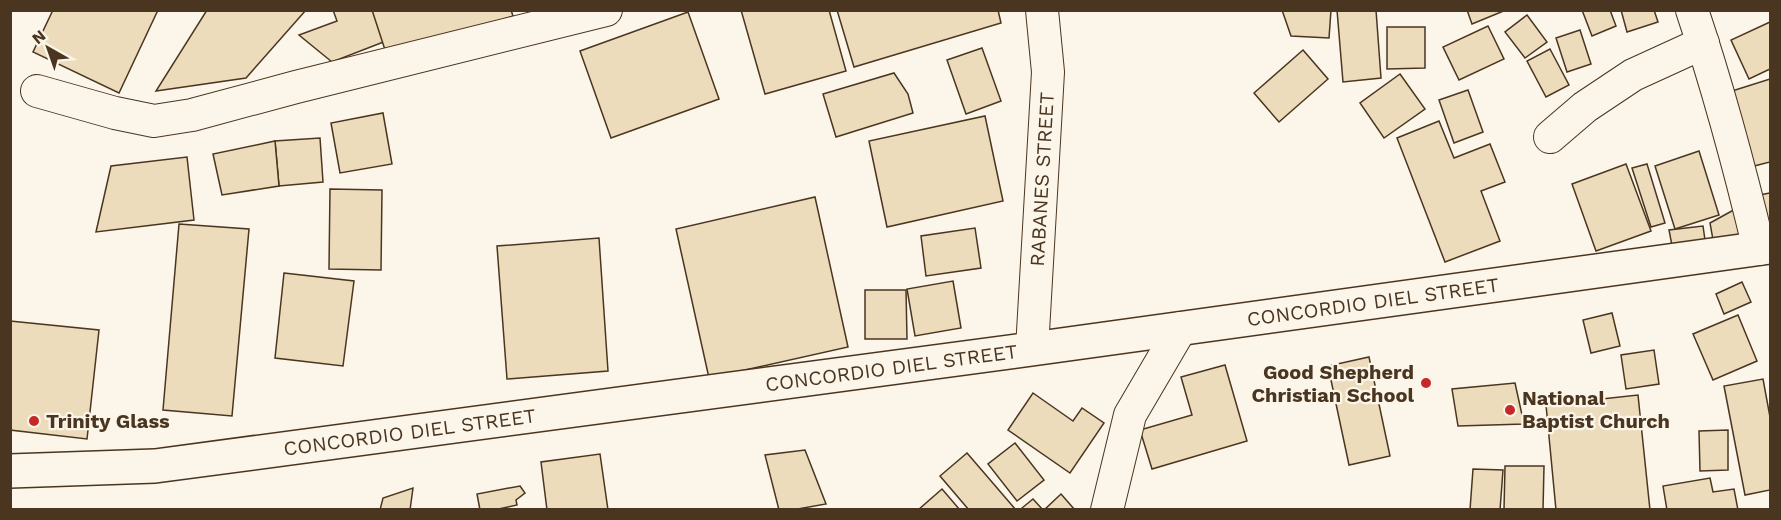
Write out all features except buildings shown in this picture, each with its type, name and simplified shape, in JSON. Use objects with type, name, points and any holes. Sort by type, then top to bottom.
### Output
[{"type":"main road","name":"CONCORDIO DIEL STREET","points":[[10,471],[155,466],[1765,248]]},
{"type":"street","points":[[37,91],[154,121],[192,115],[286,89],[606,10]]},
{"type":"street","name":"RABANES STREET","points":[[1032,349],[1048,72],[1042,10]]},
{"type":"street","points":[[1692,10],[1765,248]]},
{"type":"street","points":[[1550,137],[1585,107],[1633,75],[1703,43]]},
{"type":"street","points":[[1107,510],[1130,415],[1181,328]]},
{"type":"place","name":"Good Shepherd Christian School","points":[[1426,383]]},
{"type":"place","name":"National Baptist Church","points":[[1510,410]]},
{"type":"place","name":"Trinity Glass","points":[[34,421]]}]
